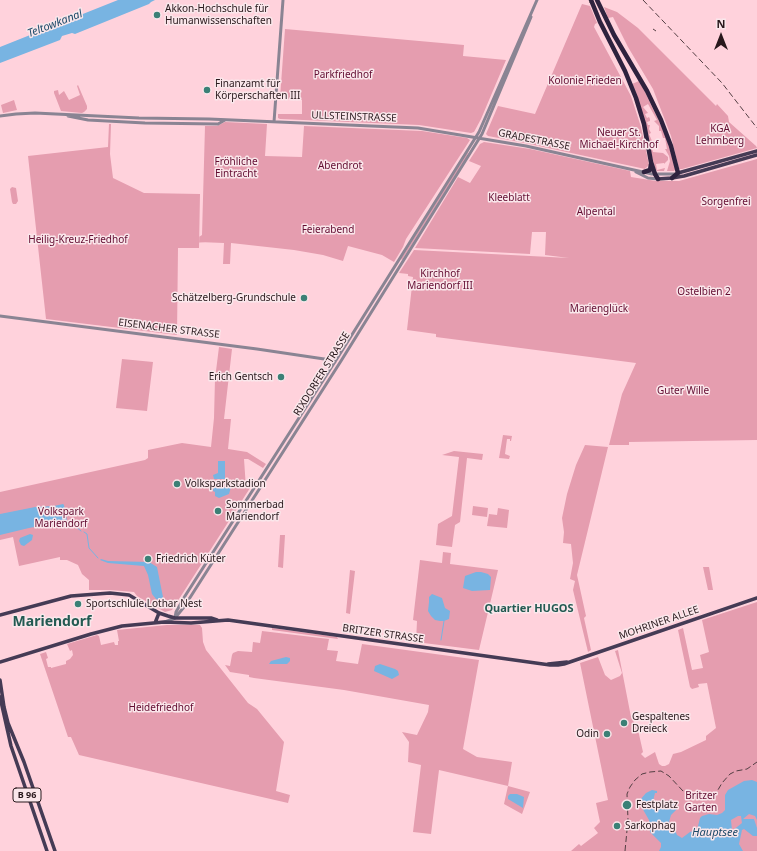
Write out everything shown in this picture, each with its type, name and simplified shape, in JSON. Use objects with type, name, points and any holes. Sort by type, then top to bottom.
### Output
[{"type":"highway","points":[[591,0],[600,22],[625,71],[636,98],[644,124],[651,162],[657,176]]},
{"type":"highway","points":[[597,0],[606,20],[647,91],[661,120],[671,146],[678,173],[672,178]]},
{"type":"highway","points":[[644,172],[650,170],[651,162]]},
{"type":"main road","name":"GRADESTRASSE","points":[[678,173],[757,151]]},
{"type":"main road","name":"GRADESTRASSE","points":[[657,176],[672,178],[684,176],[757,155]]},
{"type":"main road","name":"BRITZER STRASSE","points":[[0,614],[71,596],[110,593],[129,595],[159,612],[175,618],[211,618],[217,620],[238,621],[547,664],[558,665],[567,662]]},
{"type":"main road","name":"MOHRINER ALLEE","points":[[567,662],[757,598]]},
{"type":"main road","points":[[155,623],[159,612]]},
{"type":"main road","name":"BRITZER STRASSE","points":[[0,662],[101,631],[132,624],[164,622],[213,622],[217,620]]},
{"type":"main road","name":"B 96","points":[[0,680],[8,723],[25,765],[55,851]]},
{"type":"main road","name":"B 96","points":[[0,698],[11,746],[47,851]]},
{"type":"street","points":[[274,122],[283,0]]},
{"type":"street","name":"RIXDORFER STRASSE","points":[[175,618],[181,612],[478,137],[524,34],[537,0]]},
{"type":"street","name":"ULLSTEINSTRASSE","points":[[0,116],[28,113],[116,117],[198,118],[418,128],[478,137]]},
{"type":"street","name":"ULLSTEINSTRASSE","points":[[64,115],[78,119],[116,122],[218,124],[227,120]]},
{"type":"street","points":[[116,117],[116,122]]},
{"type":"street","points":[[198,118],[198,123]]},
{"type":"street","name":"GRADESTRASSE","points":[[478,137],[550,151],[657,176]]},
{"type":"street","name":"GRADESTRASSE","points":[[633,170],[645,176],[678,173]]},
{"type":"street","name":"RIXDORFER STRASSE","points":[[175,618],[176,612],[197,577],[400,262]]},
{"type":"street","name":"EISENACHER STRASSE","points":[[0,316],[270,351],[331,360],[335,362]]},
{"type":"street","points":[[197,577],[201,580]]},
{"type":"street","points":[[164,622],[175,618]]},
{"type":"street","name":"BRITZER STRASSE","points":[[175,618],[182,623]]},
{"type":"green space","name":"Neuer St. Michael-Kirchhof","points":[[582,4],[590,6],[597,23],[594,27],[631,96],[641,127],[649,165],[645,169],[488,136],[486,134],[498,106],[535,114]]},
{"type":"green space","name":"Kolonie Frieden","points":[[604,7],[617,12],[638,28],[716,106],[717,104],[728,116],[729,122],[757,148],[679,169],[671,136],[653,89],[628,47],[613,17],[608,18]]},
{"type":"green space","name":"Parkfriedhof","points":[[285,29],[464,45],[463,56],[506,60],[481,119],[474,132],[471,133],[419,125],[280,119],[278,118],[278,114],[302,114],[302,100],[280,98]]},
{"type":"green space","points":[[639,81],[665,134],[676,169],[674,171],[667,171],[670,161],[665,149],[667,149],[665,138],[663,138],[661,131],[659,131],[659,126],[654,121],[657,120],[648,104],[643,107],[648,113],[645,114],[647,118],[649,117],[650,119],[650,121],[647,122],[648,125],[650,125],[649,129],[651,133],[649,134],[652,141],[650,142],[653,152],[663,153],[668,157],[668,160],[664,164],[656,164],[657,170],[665,168],[664,171],[657,171],[655,168],[632,84]]},
{"type":"green space","points":[[78,85],[87,109],[82,113],[61,111],[54,91],[58,90],[59,95],[64,91],[69,100],[80,95]]},
{"type":"green space","points":[[14,100],[17,110],[3,113],[1,105]]},
{"type":"green space","points":[[225,122],[267,124],[265,156],[302,157],[304,126],[422,131],[467,138],[470,140],[406,239],[394,262],[382,255],[348,246],[343,261],[323,255],[294,250],[231,243],[230,264],[223,264],[224,243],[199,242],[199,237],[202,235],[205,126],[217,126]]},
{"type":"green space","name":"Heilig-Kreuz-Friedhof","points":[[109,124],[111,124],[110,154],[113,178],[144,193],[200,194],[199,248],[178,248],[177,335],[46,319],[28,156],[108,147]]},
{"type":"green space","points":[[484,142],[530,149],[630,171],[631,177],[656,181],[679,181],[757,159],[757,440],[629,442],[629,445],[609,445],[622,394],[636,363],[436,337],[436,334],[407,330],[413,277],[408,276],[408,274],[399,273],[414,250],[569,258],[545,255],[546,232],[532,232],[530,254],[415,248],[458,177],[470,183],[481,166],[469,161],[480,144]]},
{"type":"green space","points":[[469,150],[467,156],[402,260],[401,259]]},
{"type":"green space","points":[[12,187],[16,188],[18,201],[16,204],[13,204],[12,202],[10,189]]},
{"type":"green space","name":"Volkspark Mariendorf","points":[[219,347],[232,349],[224,419],[231,419],[228,449],[247,452],[266,464],[263,468],[248,459],[244,459],[246,488],[250,488],[172,610],[165,612],[137,596],[134,592],[89,590],[89,580],[82,574],[78,565],[67,560],[60,560],[60,557],[19,566],[13,537],[0,540],[0,492],[145,460],[148,458],[148,450],[182,443],[211,447],[214,418],[215,379]]},
{"type":"green space","points":[[122,359],[153,362],[147,411],[116,408]]},
{"type":"green space","points":[[503,435],[512,436],[511,441],[510,439],[507,439],[505,454],[510,456],[509,459],[499,458]]},
{"type":"green space","points":[[585,445],[608,447],[577,575],[586,616],[584,618],[591,650],[588,652],[573,590],[575,581],[570,579],[573,563],[571,544],[563,543],[564,532],[562,518],[567,494],[576,465]]},
{"type":"green space","points":[[454,451],[483,454],[482,460],[467,458],[460,522],[455,525],[452,547],[436,545],[438,524],[452,516],[459,457],[442,455]]},
{"type":"green space","points":[[473,506],[488,508],[487,517],[472,515]]},
{"type":"green space","points":[[498,508],[509,510],[507,528],[487,526],[489,514],[497,515]]},
{"type":"green space","points":[[280,535],[285,535],[283,568],[278,567]]},
{"type":"green space","points":[[443,552],[451,553],[450,564],[498,570],[479,650],[416,642],[417,621],[413,620],[420,560],[442,563]]},
{"type":"green space","points":[[703,567],[709,567],[713,590],[708,590]]},
{"type":"green space","points":[[350,570],[355,571],[350,614],[346,613]]},
{"type":"green space","name":"Britzer Garten","points":[[757,602],[757,851],[571,851],[579,844],[581,846],[598,833],[594,828],[600,822],[596,803],[608,800],[580,663],[598,657],[605,675],[611,680],[620,676],[622,673],[615,651],[618,650],[631,717],[638,730],[643,752],[641,754],[645,758],[655,752],[659,764],[665,766],[669,764],[673,754],[681,752],[706,740],[706,736],[716,728],[707,683],[698,684],[699,687],[692,689],[690,687],[678,630],[683,628],[692,670],[703,668],[700,655],[709,652],[702,620]]},
{"type":"green space","name":"Heidefriedhof","points":[[167,625],[200,625],[202,628],[203,642],[206,650],[248,703],[257,709],[284,742],[276,791],[290,795],[288,803],[79,755],[71,737],[68,737],[40,654],[46,652],[48,667],[51,668],[66,664],[66,661],[73,655],[72,650],[70,651],[67,644],[97,635],[99,636],[101,645],[114,642],[115,645],[118,645],[119,641],[117,630]]},
{"type":"green space","points":[[272,628],[337,637],[338,639],[272,630]]},
{"type":"green space","points":[[262,631],[329,639],[327,650],[338,651],[336,661],[358,664],[362,644],[479,660],[463,749],[477,757],[512,762],[508,786],[439,770],[431,834],[413,832],[421,765],[408,762],[409,742],[402,732],[417,735],[428,712],[429,705],[344,690],[254,678],[249,677],[249,675],[230,672],[225,665],[230,666],[233,653],[238,651],[252,652],[253,642],[260,643]]},
{"type":"green space","points":[[508,786],[530,792],[522,814],[504,804]]},
{"type":"water","points":[[118,0],[155,0],[149,4],[75,34],[72,33],[62,36],[60,40],[0,63],[0,47]]},
{"type":"water","points":[[218,461],[225,461],[225,479],[214,479],[213,475],[218,473]]},
{"type":"water","points":[[214,482],[222,483],[222,488],[229,486],[231,487],[229,494],[219,498],[215,496],[215,492],[213,491]]},
{"type":"water","points":[[63,504],[67,521],[0,535],[0,514],[35,507]]},
{"type":"water","points":[[30,534],[33,535],[32,540],[24,546],[21,545],[19,541],[20,538]]},
{"type":"water","points":[[100,560],[108,561],[149,562],[157,567],[163,597],[162,599],[156,599],[152,594],[148,575],[144,566],[108,563]]},
{"type":"water","points":[[476,572],[488,574],[491,577],[490,590],[472,591],[463,588],[465,576]]},
{"type":"water","points":[[432,594],[442,598],[445,608],[450,611],[449,619],[440,621],[435,620],[431,616],[428,611],[429,597]]},
{"type":"water","points":[[286,657],[290,658],[290,661],[287,664],[269,664],[271,661]]},
{"type":"water","points":[[380,664],[395,669],[398,671],[399,675],[392,679],[374,671],[375,666]]},
{"type":"water","name":"Hauptsee","points":[[752,780],[757,782],[757,820],[755,816],[749,814],[743,819],[754,819],[757,828],[757,836],[753,836],[744,829],[742,830],[739,844],[743,851],[659,851],[661,843],[650,832],[649,820],[641,806],[640,800],[646,793],[652,790],[657,791],[653,801],[659,807],[667,805],[668,801],[672,800],[676,802],[678,808],[671,815],[669,822],[677,835],[682,838],[690,832],[697,830],[700,818],[702,816],[709,814],[717,815],[722,813],[725,810],[725,795],[728,790],[744,781]],"holes":[[[741,816],[742,823],[732,831],[731,820]]]},
{"type":"water","points":[[510,794],[517,794],[524,797],[523,808],[508,799]]},
{"type":"waterway","points":[[74,525],[81,531]]},
{"type":"waterway","points":[[84,532],[87,534],[89,548],[98,558]]},
{"type":"waterway","points":[[441,640],[444,621]]},
{"type":"railway","points":[[643,0],[722,83],[757,128]]},
{"type":"railway","points":[[625,851],[628,820],[627,794],[635,780],[642,774],[661,771],[669,776],[683,791],[708,797],[715,795],[722,783],[730,774],[747,769],[757,762]]},
{"type":"place","name":"Akkon-Hochschule für Humanwissenschaften","points":[[157,15]]},
{"type":"place","name":"Finanzamt für Körperschaften III","points":[[207,90]]},
{"type":"place","name":"Schätzelberg-Grundschule","points":[[304,298]]},
{"type":"place","name":"Erich Gentsch","points":[[281,377]]},
{"type":"place","name":"Volksparkstadion","points":[[177,484]]},
{"type":"place","name":"Sommerbad Mariendorf","points":[[218,511]]},
{"type":"place","name":"Friedrich Küter","points":[[148,559]]},
{"type":"place","name":"Sportschlule Lothar Nest","points":[[78,604]]},
{"type":"place","name":"Gespaltenes Dreieck","points":[[624,723]]},
{"type":"place","name":"Odin","points":[[607,734]]},
{"type":"place","name":"Festplatz","points":[[627,805]]},
{"type":"place","name":"Sarkophag","points":[[617,826]]},
{"type":"district","name":"Quartier HUGOS","points":[[529,609]]},
{"type":"district","name":"Mariendorf","points":[[52,622]]},
{"type":"water label","name":"Teltowkanal","points":[[55,24]]},
{"type":"park label","name":"KGA Lehmberg","points":[[720,134]]},
{"type":"park label","name":"Abendrot","points":[[340,166]]},
{"type":"park label","name":"Fröhliche Eintracht","points":[[236,168]]},
{"type":"park label","name":"Kleeblatt","points":[[509,198]]},
{"type":"park label","name":"Sorgenfrei","points":[[726,202]]},
{"type":"park label","name":"Alpental","points":[[596,212]]},
{"type":"park label","name":"Feierabend","points":[[328,230]]},
{"type":"park label","name":"Kirchhof Mariendorf III","points":[[440,280]]},
{"type":"park label","name":"Ostelbien 2","points":[[704,292]]},
{"type":"park label","name":"Marienglück","points":[[599,309]]},
{"type":"park label","name":"Guter Wille","points":[[683,391]]}]
